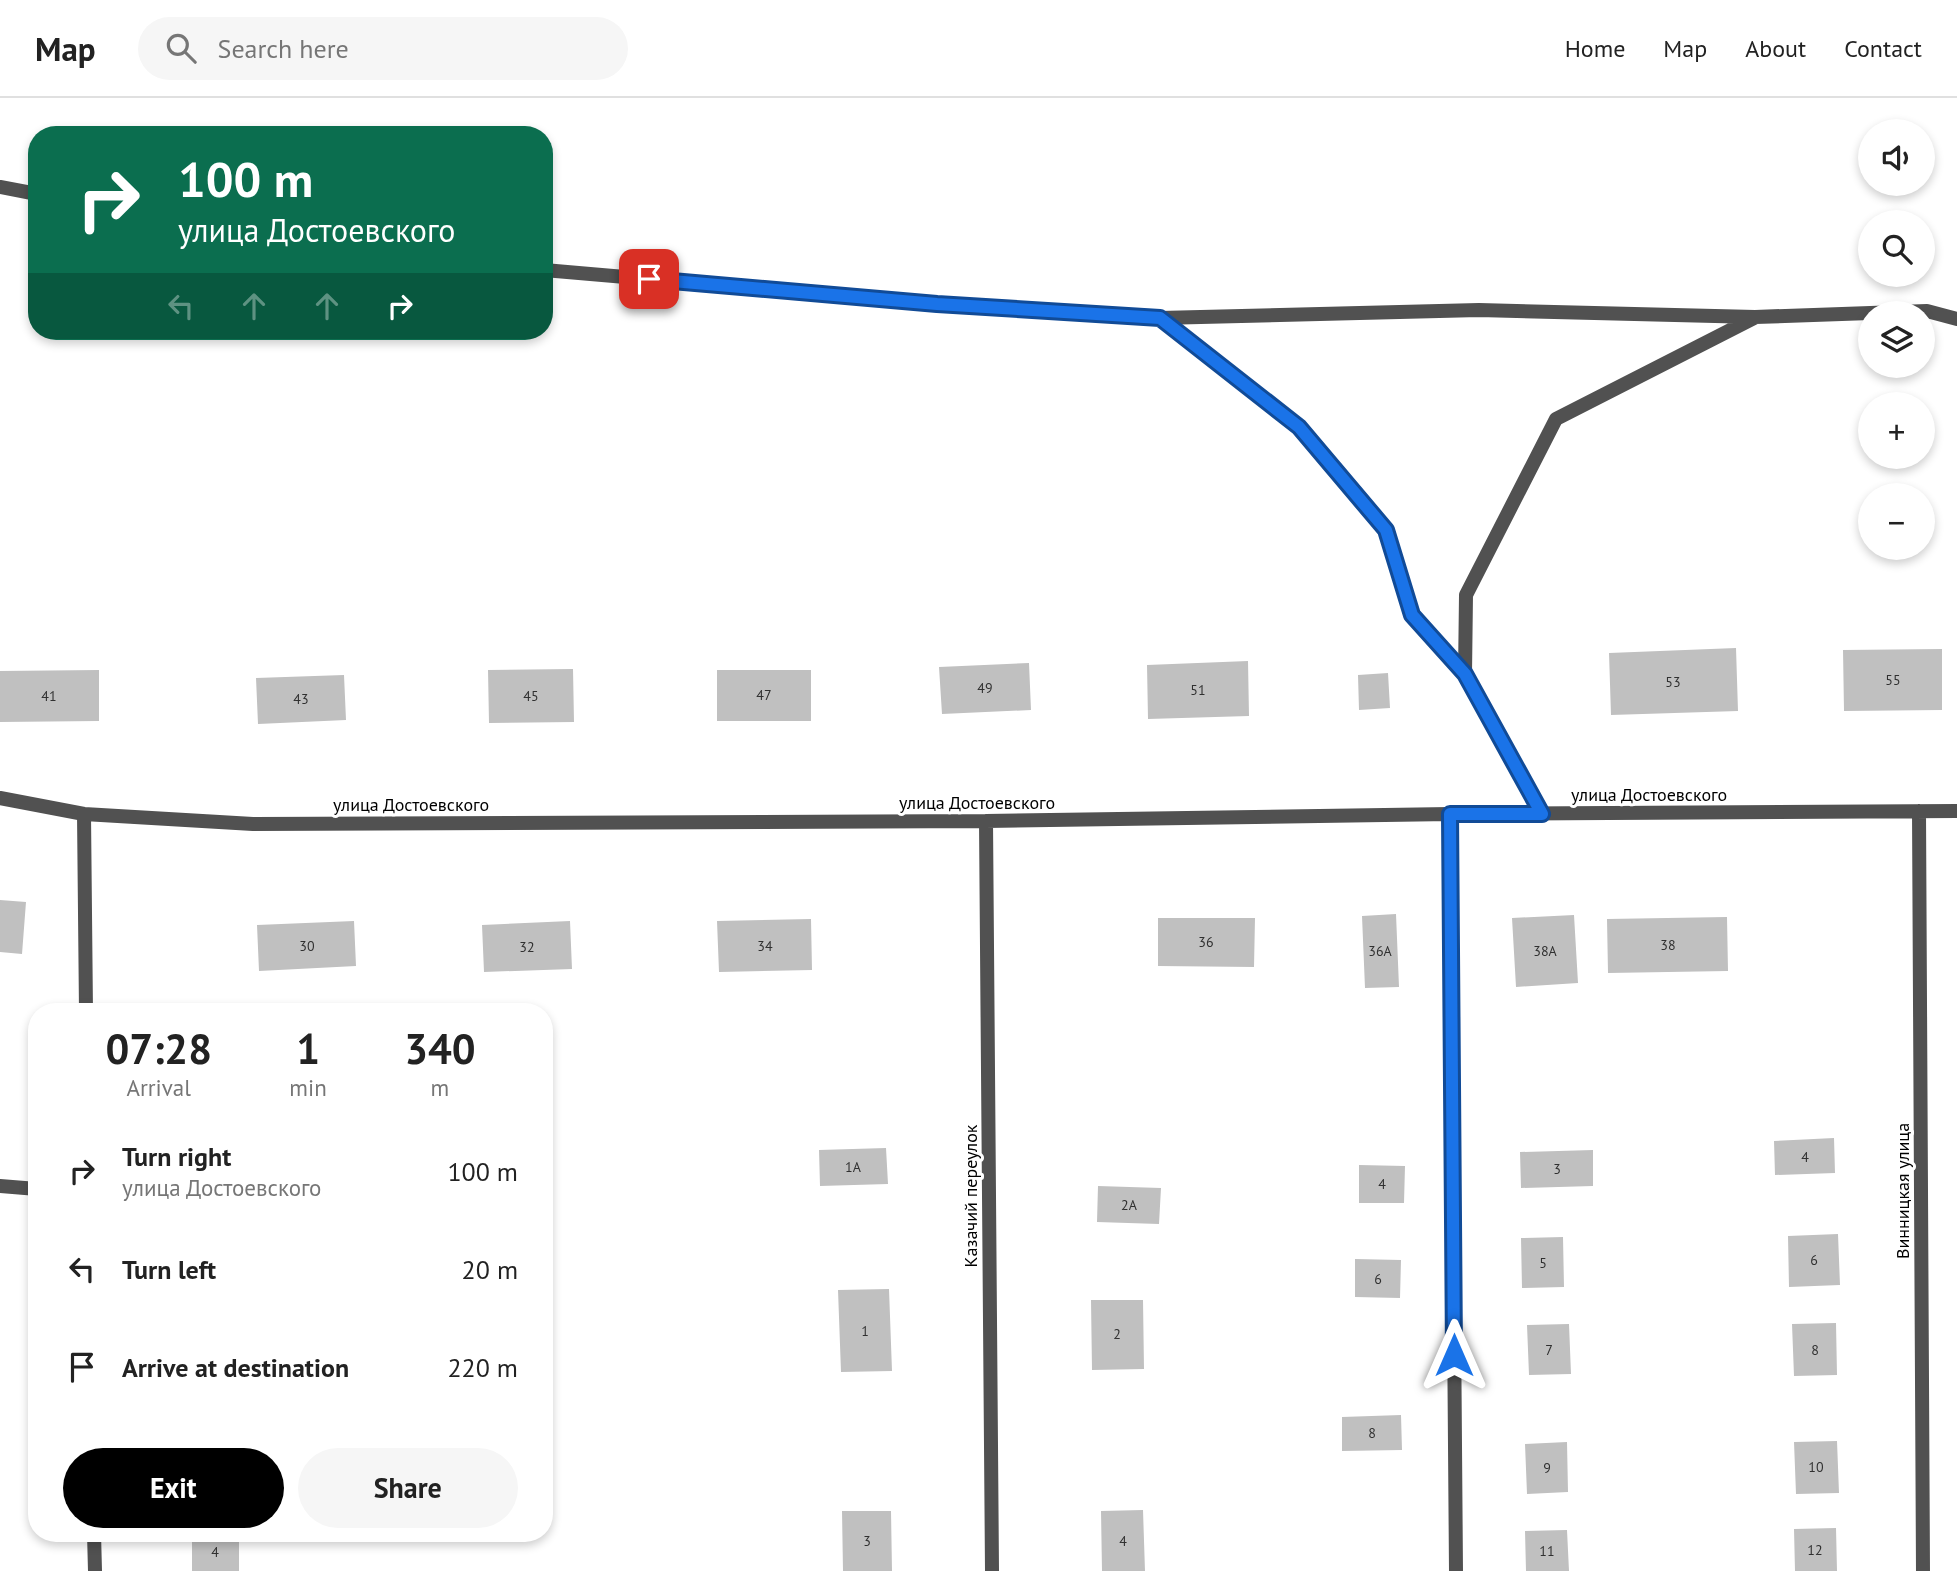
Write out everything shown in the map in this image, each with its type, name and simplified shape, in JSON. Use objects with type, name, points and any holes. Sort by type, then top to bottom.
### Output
[{"type":"street","points":[[0,187],[28,192]]},
{"type":"street","points":[[553,272],[937,304],[1160,318],[1479,310],[1755,317],[1927,311],[1957,319]]},
{"type":"street","points":[[1465,674],[1466,595],[1556,419],[1755,317]]},
{"type":"street","points":[[1160,318],[1299,427],[1386,530],[1412,615],[1465,674],[1542,814]]},
{"type":"street","name":"улица Достоевского","points":[[0,798],[84,814],[253,824],[986,821],[1450,814],[1957,811]]},
{"type":"street","name":"Винницкая улица","points":[[1919,811],[1923,1571]]},
{"type":"street","points":[[84,814],[86,1003]]},
{"type":"street","points":[[1450,814],[1456,1571]]},
{"type":"street","name":"Казачий переулок","points":[[986,821],[992,1571]]},
{"type":"street","points":[[0,1186],[28,1188]]},
{"type":"street","points":[[94,1542],[95,1571]]},
{"type":"building","points":[[1736,648],[1738,711],[1611,715],[1609,653]]},
{"type":"building","points":[[1942,649],[1942,710],[1844,711],[1843,650]]},
{"type":"building","points":[[1248,661],[1249,716],[1148,719],[1147,665]]},
{"type":"building","points":[[1029,663],[1031,710],[942,714],[939,667]]},
{"type":"building","points":[[573,669],[574,722],[489,723],[488,670]]},
{"type":"building","points":[[99,670],[99,721],[0,722],[0,671]]},
{"type":"building","points":[[717,670],[811,670],[811,721],[717,721]]},
{"type":"building","points":[[1388,673],[1390,708],[1359,710],[1358,675]]},
{"type":"building","points":[[344,675],[346,720],[258,724],[256,678]]},
{"type":"building","points":[[0,900],[26,902],[22,954],[0,952]]},
{"type":"building","points":[[1396,914],[1399,987],[1365,988],[1362,916]]},
{"type":"building","points":[[1574,915],[1578,983],[1516,987],[1512,918]]},
{"type":"building","points":[[1727,917],[1728,971],[1608,973],[1607,919]]},
{"type":"building","points":[[1158,918],[1255,918],[1254,967],[1158,966]]},
{"type":"building","points":[[811,919],[812,970],[719,972],[717,921]]},
{"type":"building","points":[[354,921],[356,966],[259,971],[257,925]]},
{"type":"building","points":[[570,921],[572,969],[484,972],[482,925]]},
{"type":"building","points":[[1834,1138],[1835,1173],[1775,1175],[1774,1141]]},
{"type":"building","points":[[886,1148],[888,1184],[820,1186],[819,1150]]},
{"type":"building","points":[[1593,1150],[1593,1186],[1521,1188],[1520,1152]]},
{"type":"building","points":[[1359,1165],[1405,1166],[1404,1203],[1359,1203]]},
{"type":"building","points":[[1098,1186],[1161,1188],[1159,1224],[1097,1222]]},
{"type":"building","points":[[1838,1234],[1840,1285],[1789,1287],[1788,1236]]},
{"type":"building","points":[[1563,1237],[1564,1287],[1522,1288],[1521,1238]]},
{"type":"building","points":[[1355,1259],[1401,1260],[1400,1298],[1355,1297]]},
{"type":"building","points":[[889,1289],[892,1371],[841,1372],[838,1290]]},
{"type":"building","points":[[1091,1300],[1143,1300],[1144,1369],[1092,1370]]},
{"type":"building","points":[[1836,1323],[1837,1375],[1794,1376],[1792,1324]]},
{"type":"building","points":[[1569,1324],[1571,1374],[1529,1375],[1527,1325]]},
{"type":"building","points":[[1401,1415],[1402,1450],[1342,1451],[1342,1417]]},
{"type":"building","points":[[1837,1441],[1839,1493],[1796,1494],[1794,1442]]},
{"type":"building","points":[[1567,1442],[1568,1492],[1527,1494],[1525,1444]]},
{"type":"building","points":[[1143,1510],[1145,1571],[1102,1571],[1101,1511]]},
{"type":"building","points":[[842,1511],[891,1511],[892,1571],[843,1571]]},
{"type":"building","points":[[1836,1528],[1837,1571],[1795,1571],[1794,1529]]},
{"type":"building","points":[[1567,1530],[1569,1571],[1526,1571],[1525,1531]]},
{"type":"building","points":[[192,1542],[239,1542],[239,1571],[192,1571]]},
{"type":"route","points":[[649,279],[937,304],[1160,318],[1299,427],[1386,530],[1412,615],[1465,674],[1542,814],[1450,814],[1454,1355]]}]
